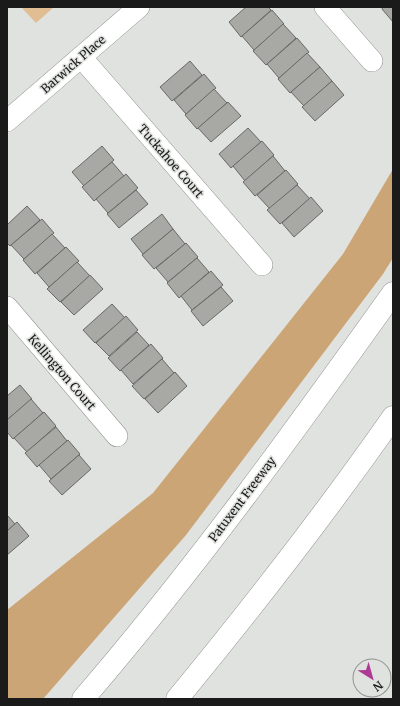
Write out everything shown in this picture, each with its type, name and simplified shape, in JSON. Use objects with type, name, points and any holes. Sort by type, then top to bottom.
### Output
[{"type":"highway","name":"Patuxent Freeway","points":[[83,699],[184,576],[284,445],[393,293]]},
{"type":"highway","points":[[177,699],[239,623],[348,482],[393,417]]},
{"type":"street","name":"Barwick Place","points":[[7,121],[139,7]]},
{"type":"street","points":[[325,7],[372,61]]},
{"type":"street","name":"Tuckahoe Court","points":[[81,57],[262,265]]},
{"type":"street","name":"Kellington Court","points":[[7,307],[117,436]]},
{"type":"shaded area","points":[[21,7],[54,7],[36,23]]},
{"type":"shaded area","points":[[393,169],[393,258],[383,274],[186,535],[43,699],[7,699],[7,610],[153,493],[343,254]]},
{"type":"building","points":[[246,7],[268,7],[271,10],[241,37],[229,22]]},
{"type":"building","points":[[383,7],[393,7],[393,22],[382,9]]},
{"type":"building","points":[[272,10],[284,24],[254,50],[242,36]]},
{"type":"building","points":[[283,24],[296,38],[266,65],[253,51]]},
{"type":"building","points":[[297,38],[309,52],[279,78],[267,64]]},
{"type":"building","points":[[307,53],[320,67],[290,93],[278,79]]},
{"type":"building","points":[[190,61],[202,75],[172,101],[160,87]]},
{"type":"building","points":[[320,67],[332,81],[304,106],[291,92]]},
{"type":"building","points":[[204,74],[216,88],[186,114],[174,100]]},
{"type":"building","points":[[332,81],[344,95],[315,121],[302,107]]},
{"type":"building","points":[[214,89],[227,103],[197,129],[185,115]]},
{"type":"building","points":[[228,102],[241,116],[211,142],[198,128]]},
{"type":"building","points":[[248,128],[261,142],[231,168],[219,154]]},
{"type":"building","points":[[262,141],[274,155],[245,181],[233,166]]},
{"type":"building","points":[[102,146],[114,160],[84,186],[72,172]]},
{"type":"building","points":[[273,156],[285,171],[255,196],[243,182]]},
{"type":"building","points":[[112,162],[124,176],[94,201],[82,187]]},
{"type":"building","points":[[286,170],[298,184],[270,209],[257,195]]},
{"type":"building","points":[[126,174],[138,188],[108,213],[96,199]]},
{"type":"building","points":[[297,185],[310,199],[280,224],[267,210]]},
{"type":"building","points":[[136,190],[148,204],[119,228],[107,214]]},
{"type":"building","points":[[311,197],[323,211],[294,237],[282,223]]},
{"type":"building","points":[[27,206],[40,220],[10,246],[7,243],[7,225]]},
{"type":"building","points":[[162,214],[173,229],[143,254],[131,239]]},
{"type":"building","points":[[42,219],[54,233],[24,259],[11,245]]},
{"type":"building","points":[[173,229],[185,244],[154,269],[142,255]]},
{"type":"building","points":[[52,234],[65,248],[35,274],[23,260]]},
{"type":"building","points":[[186,243],[198,257],[168,282],[156,268]]},
{"type":"building","points":[[66,247],[79,261],[49,287],[37,273]]},
{"type":"building","points":[[197,258],[209,272],[179,298],[167,283]]},
{"type":"building","points":[[77,262],[90,276],[60,302],[47,289]]},
{"type":"building","points":[[211,271],[223,285],[192,310],[181,296]]},
{"type":"building","points":[[90,275],[103,289],[74,315],[61,302]]},
{"type":"building","points":[[221,287],[233,301],[203,326],[191,311]]},
{"type":"building","points":[[112,304],[125,318],[95,343],[83,330]]},
{"type":"building","points":[[126,316],[138,330],[109,356],[96,343]]},
{"type":"building","points":[[137,332],[149,345],[120,371],[108,358]]},
{"type":"building","points":[[151,344],[163,358],[133,384],[121,370]]},
{"type":"building","points":[[162,359],[174,373],[144,399],[132,386]]},
{"type":"building","points":[[175,372],[187,386],[158,413],[145,399]]},
{"type":"building","points":[[20,385],[32,399],[7,420],[7,396]]},
{"type":"building","points":[[31,399],[43,413],[13,439],[7,432],[7,420]]},
{"type":"building","points":[[44,412],[56,426],[27,452],[14,438]]},
{"type":"building","points":[[56,427],[67,441],[37,467],[25,453]]},
{"type":"building","points":[[68,440],[80,454],[51,479],[39,465]]},
{"type":"building","points":[[79,455],[91,469],[62,495],[49,481]]},
{"type":"building","points":[[7,515],[15,524],[7,531]]},
{"type":"building","points":[[17,522],[29,536],[7,555],[7,531]]}]
